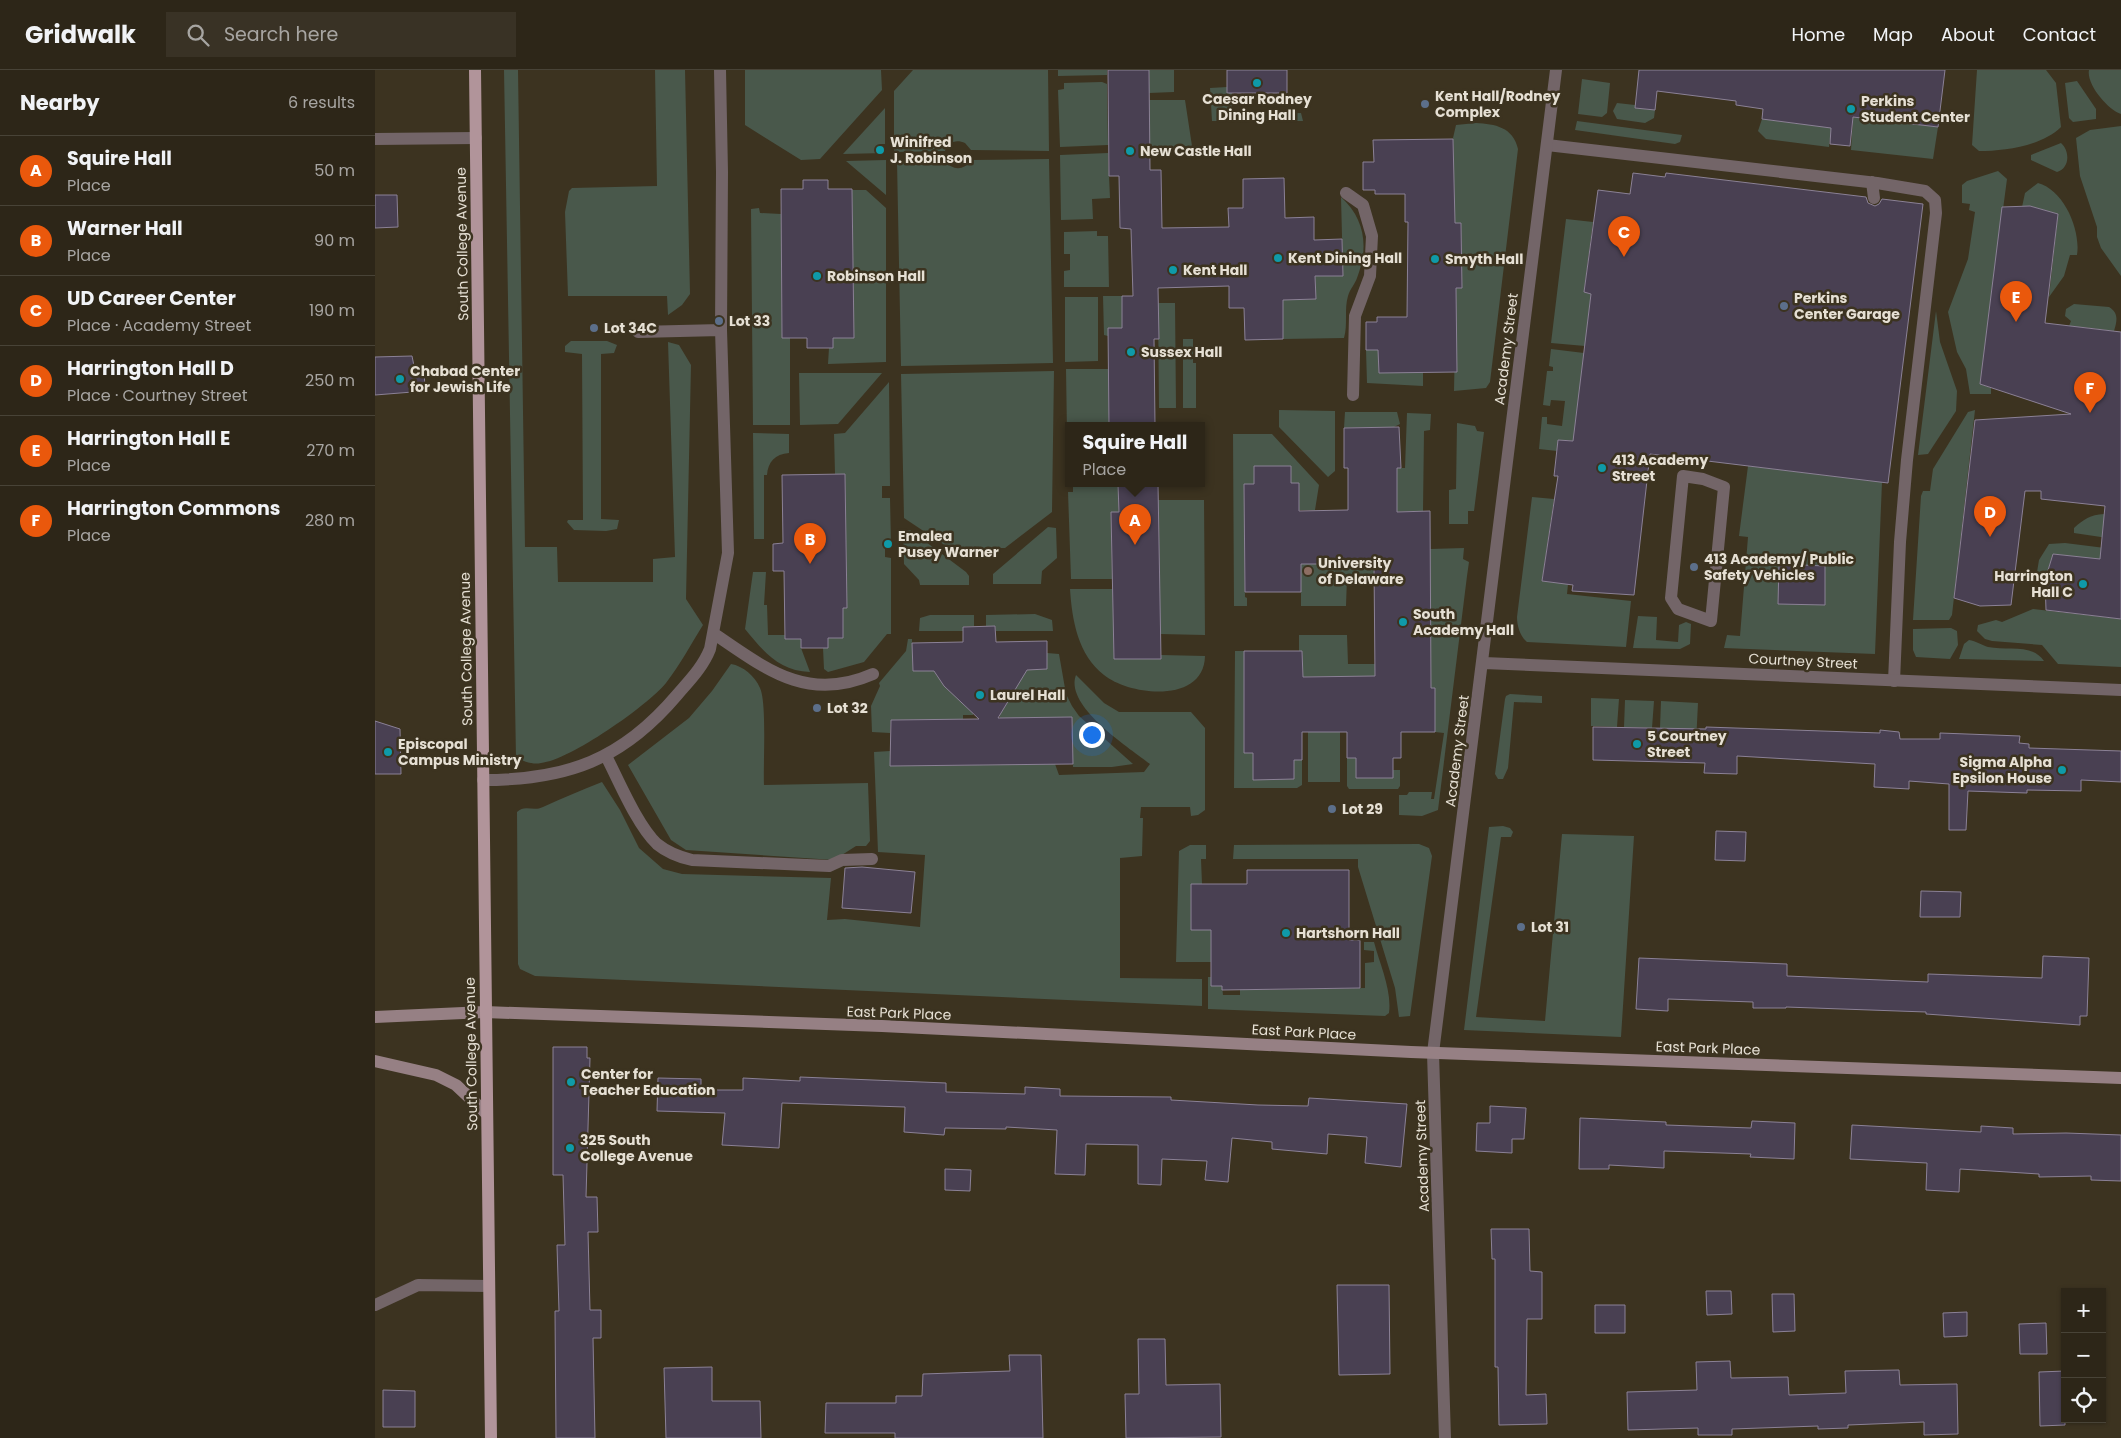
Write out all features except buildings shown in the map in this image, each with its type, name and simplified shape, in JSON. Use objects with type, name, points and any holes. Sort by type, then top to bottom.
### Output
[{"type":"main road","name":"South College Avenue","points":[[475,70],[491,1438]]},
{"type":"street","points":[[483,780],[543,777],[606,756],[658,718],[705,663],[713,633],[728,553],[721,330],[722,172],[720,70]]},
{"type":"street","name":"Academy Street","points":[[1445,1438],[1433,1053],[1484,663],[1556,70]]},
{"type":"street","points":[[375,139],[476,138]]},
{"type":"street","points":[[1547,145],[1872,182],[1925,191],[1935,200],[1900,542],[1895,681]]},
{"type":"street","points":[[1872,182],[1874,198]]},
{"type":"street","points":[[1346,193],[1363,205],[1372,236],[1370,276],[1355,316],[1353,395]]},
{"type":"street","points":[[638,332],[721,330]]},
{"type":"street","points":[[1683,476],[1703,479],[1724,487],[1711,622],[1678,609],[1671,598],[1683,476]]},
{"type":"street","points":[[713,633],[770,672],[807,685],[856,682],[873,674]]},
{"type":"street","name":"Courtney Street","points":[[1484,663],[2121,690]]},
{"type":"street","points":[[606,756],[646,829],[657,844],[676,857],[692,860],[829,866],[842,860],[871,859]]},
{"type":"street","name":"East Park Place","points":[[375,1017],[485,1012],[882,1026],[1433,1053],[2121,1078]]},
{"type":"street","points":[[375,1061],[437,1075],[456,1085],[487,1114]]},
{"type":"street","points":[[375,1305],[418,1285],[489,1286]]},
{"type":"green space","points":[[504,70],[518,70],[525,547],[557,547],[558,582],[653,582],[653,559],[675,557],[668,342],[679,345],[691,365],[686,599],[703,625],[666,683],[643,705],[626,718],[570,752],[554,760],[538,763],[516,758]]},
{"type":"green space","points":[[655,70],[685,70],[690,294],[682,305],[668,315],[667,296],[568,296],[565,212],[569,191],[572,188],[657,186]]},
{"type":"green space","points":[[745,70],[881,70],[882,90],[820,159],[801,160],[745,125]]},
{"type":"green space","points":[[913,70],[1048,70],[1049,151],[971,150],[965,143],[959,141],[950,143],[945,151],[894,152],[894,91]]},
{"type":"green space","points":[[1058,70],[1107,70],[1107,75],[1058,76]]},
{"type":"green space","points":[[1149,70],[1174,70],[1174,92],[1149,93]]},
{"type":"green space","points":[[1977,70],[2046,70],[2056,83],[2061,127],[2044,139],[2033,143],[2000,150],[1979,151],[1972,145]]},
{"type":"green space","points":[[2089,70],[2121,70],[2121,114],[2116,112],[2099,96],[2091,82]]},
{"type":"green space","points":[[1582,79],[1610,83],[1607,113],[1602,117],[1578,114]]},
{"type":"green space","points":[[2077,81],[2096,109],[2096,119],[2073,122],[2069,118],[2065,83]]},
{"type":"green space","points":[[1102,82],[1107,84],[1108,145],[1060,147],[1058,90],[1064,89],[1064,83]]},
{"type":"green space","points":[[1227,87],[1227,93],[1232,93],[1232,115],[1301,113],[1303,121],[1212,121],[1210,88]]},
{"type":"green space","points":[[1149,100],[1185,100],[1192,146],[1150,148]]},
{"type":"green space","points":[[1617,103],[1635,105],[1635,108],[1655,110],[1654,118],[1645,123],[1617,119],[1613,111]]},
{"type":"green space","points":[[885,108],[885,144],[880,144],[880,149],[885,150],[885,153],[843,154]]},
{"type":"green space","points":[[1833,115],[1829,147],[1766,139],[1758,131],[1762,119],[1800,124]]},
{"type":"green space","points":[[1853,117],[1938,127],[1933,159],[1851,150]]},
{"type":"green space","points":[[1577,121],[1682,135],[1680,142],[1675,144],[1575,130]]},
{"type":"green space","points":[[1490,124],[1508,131],[1516,142],[1518,149],[1490,382],[1486,388],[1454,391],[1456,288],[1462,288],[1461,223],[1455,223],[1453,138],[1456,125]]},
{"type":"green space","points":[[2121,126],[2121,276],[2101,248],[2097,237],[2097,227],[2080,176],[2076,138],[2090,130]]},
{"type":"green space","points":[[2061,143],[2066,150],[2067,159],[2061,170],[2057,172],[2031,160],[2031,155]]},
{"type":"green space","points":[[1108,153],[1110,198],[1092,199],[1093,219],[1061,220],[1060,155]]},
{"type":"green space","points":[[1049,159],[1053,363],[901,366],[897,161],[945,160],[954,168],[962,168],[971,160]]},
{"type":"green space","points":[[886,160],[886,195],[846,161]]},
{"type":"green space","points":[[1998,171],[2007,179],[1980,384],[1991,388],[1991,394],[1970,394],[1966,369],[1957,352],[1948,312],[1968,259],[1975,212],[1969,210],[1970,204],[1962,203],[1962,185],[1967,181]]},
{"type":"green space","points":[[2038,183],[2047,187],[2063,202],[2073,223],[2078,245],[2077,255],[2070,255],[2064,276],[2049,297],[2058,214],[2030,206],[2022,207],[2025,193]]},
{"type":"green space","points":[[852,190],[866,190],[886,208],[886,362],[828,364],[829,348],[833,348],[833,338],[854,337]]},
{"type":"green space","points":[[1341,197],[1360,224],[1364,245],[1361,267],[1347,301],[1344,338],[1283,339],[1283,300],[1315,299],[1315,276],[1343,275]]},
{"type":"green space","points":[[759,208],[760,213],[781,214],[782,338],[790,338],[790,425],[753,425],[751,209]]},
{"type":"green space","points":[[1566,219],[1593,222],[1584,292],[1591,294],[1585,346],[1551,343]]},
{"type":"green space","points":[[1097,231],[1097,236],[1108,236],[1109,287],[1064,287],[1064,271],[1070,270],[1070,254],[1064,254],[1064,232]]},
{"type":"green space","points":[[1103,296],[1122,296],[1122,328],[1108,336],[1104,335]]},
{"type":"green space","points":[[1065,297],[1098,297],[1098,361],[1065,362]]},
{"type":"green space","points":[[1158,303],[1175,303],[1176,408],[1159,408]]},
{"type":"green space","points":[[2074,304],[2109,307],[2112,309],[2116,315],[2114,331],[2081,327],[2067,331],[2071,321],[2065,316],[2066,309]]},
{"type":"green space","points":[[1936,311],[1940,342],[1957,391],[1956,411],[1928,454],[1918,455]]},
{"type":"green space","points":[[1183,339],[1193,339],[1193,363],[1196,363],[1196,408],[1183,408]]},
{"type":"green space","points":[[571,341],[607,341],[617,345],[614,353],[601,354],[601,519],[619,520],[617,529],[606,531],[574,530],[567,522],[568,520],[583,520],[582,354],[565,352],[565,346]]},
{"type":"green space","points":[[1551,349],[1584,353],[1574,441],[1559,440],[1557,451],[1539,449],[1542,417],[1547,417],[1547,424],[1562,426],[1565,401],[1551,400],[1550,406],[1543,405],[1547,371],[1553,371],[1553,367],[1549,366]]},
{"type":"green space","points":[[1366,350],[1378,350],[1423,372],[1423,386],[1367,383]]},
{"type":"green space","points":[[1066,369],[1109,369],[1109,422],[1067,422]]},
{"type":"green space","points":[[1054,371],[1052,512],[1005,548],[949,548],[904,518],[901,374]]},
{"type":"green space","points":[[799,373],[882,373],[838,424],[800,425]]},
{"type":"green space","points":[[889,382],[890,486],[882,486],[882,498],[890,498],[891,544],[885,544],[885,557],[891,558],[891,634],[887,634],[864,662],[828,672],[824,669],[823,648],[828,647],[828,638],[843,638],[843,608],[847,608],[845,474],[835,474],[834,434],[845,433]]},
{"type":"green space","points":[[1279,410],[1335,411],[1335,471],[1328,477],[1279,427]]},
{"type":"green space","points":[[1975,410],[1952,615],[1949,620],[1913,620],[1921,496],[1923,491],[1930,491],[1933,469],[1968,412]]},
{"type":"green space","points":[[1345,412],[1397,412],[1400,424],[1394,427],[1344,428]]},
{"type":"green space","points":[[1407,413],[1431,414],[1430,430],[1424,431],[1423,511],[1397,512],[1397,468],[1405,468]]},
{"type":"green space","points":[[1457,423],[1475,426],[1477,431],[1484,432],[1474,511],[1468,511],[1468,524],[1449,524],[1449,490],[1456,489]]},
{"type":"green space","points":[[753,433],[789,434],[789,453],[776,457],[769,466],[767,475],[764,475],[764,539],[754,539]]},
{"type":"green space","points":[[1233,434],[1272,434],[1319,485],[1315,510],[1299,510],[1299,484],[1291,483],[1290,466],[1254,466],[1254,484],[1244,484],[1245,597],[1247,598],[1247,606],[1234,606]]},
{"type":"green space","points":[[1748,466],[1882,482],[1875,654],[1724,648],[1727,635],[1740,636],[1748,537],[1739,536]]},
{"type":"green space","points":[[1073,487],[1118,487],[1119,512],[1111,512],[1112,579],[1071,579],[1068,492],[1073,492]]},
{"type":"green space","points":[[1532,497],[1554,499],[1542,581],[1568,584],[1567,594],[1631,601],[1626,647],[1527,642],[1522,637],[1517,617]]},
{"type":"green space","points":[[1158,500],[1204,500],[1205,635],[1160,634]]},
{"type":"green space","points":[[2104,514],[2121,540],[2074,533],[2074,528],[2084,520],[2091,516]]},
{"type":"green space","points":[[1048,527],[1056,528],[1057,558],[1042,571],[1041,584],[993,584],[993,574]]},
{"type":"green space","points":[[910,530],[966,572],[969,576],[969,585],[920,585],[919,580],[904,564],[903,532]]},
{"type":"green space","points":[[2065,543],[2121,550],[2121,562],[2053,554],[2047,574],[2037,572],[2039,560],[2049,544]]},
{"type":"green space","points":[[1464,548],[1463,559],[1469,562],[1438,810],[1422,816],[1399,815],[1399,795],[1407,795],[1409,792],[1432,792],[1431,799],[1434,799],[1444,733],[1435,732],[1431,688],[1430,549]]},
{"type":"green space","points":[[1301,564],[1374,564],[1374,577],[1347,577],[1346,606],[1301,606]]},
{"type":"green space","points":[[753,572],[766,572],[764,605],[767,605],[768,635],[785,635],[785,639],[801,639],[801,648],[810,672],[799,671],[781,664],[765,652],[745,629]]},
{"type":"green space","points":[[1070,589],[1113,589],[1114,659],[1161,659],[1161,655],[1205,656],[1201,671],[1192,682],[1179,689],[1164,691],[1147,691],[1131,688],[1104,675],[1095,667],[1082,647],[1075,625]]},
{"type":"green space","points":[[2033,609],[2121,619],[2121,667],[2058,664],[2042,645],[1992,641],[1985,639],[1977,631],[1978,625],[1996,620],[2002,622]]},
{"type":"green space","points":[[1035,614],[1052,620],[1053,631],[996,631],[995,626],[986,626],[986,615]]},
{"type":"green space","points":[[930,615],[974,615],[974,626],[963,627],[963,631],[919,631],[920,618]]},
{"type":"green space","points":[[1638,616],[1657,617],[1656,640],[1678,642],[1679,625],[1686,622],[1691,624],[1690,644],[1680,649],[1633,648]]},
{"type":"green space","points":[[1951,628],[1957,631],[1958,645],[1950,659],[1916,657],[1913,650],[1913,629]]},
{"type":"green space","points":[[1299,635],[1347,635],[1348,664],[1375,664],[1375,676],[1303,677],[1302,651],[1299,651]]},
{"type":"green space","points":[[908,639],[912,639],[913,670],[934,671],[950,691],[973,703],[973,715],[963,715],[963,719],[891,720],[890,733],[872,732],[871,706],[880,686],[879,683],[906,651]]},
{"type":"green space","points":[[1969,640],[1988,647],[2026,650],[2039,655],[2044,661],[1959,659],[1964,644]]},
{"type":"green space","points":[[1235,651],[1244,651],[1244,753],[1253,753],[1253,779],[1294,779],[1294,760],[1302,760],[1302,785],[1297,788],[1234,788]]},
{"type":"green space","points":[[1047,653],[1059,654],[1066,694],[1079,716],[1133,764],[1112,767],[1073,767],[1073,764],[1000,718],[1000,714],[1026,670],[1047,669]]},
{"type":"green space","points":[[731,664],[744,669],[752,676],[760,688],[764,720],[764,785],[868,783],[870,841],[866,846],[856,846],[834,860],[686,850],[671,840],[628,765],[689,718],[712,691]]},
{"type":"green space","points":[[1076,675],[1104,703],[1119,712],[1191,712],[1205,728],[1205,810],[1198,815],[1191,816],[1190,807],[1141,807],[1140,818],[1143,818],[1142,856],[1120,858],[1120,978],[1202,979],[1202,1006],[535,976],[520,969],[518,964],[517,812],[526,808],[539,808],[602,782],[620,810],[639,848],[663,869],[682,874],[831,878],[827,920],[845,919],[920,927],[925,855],[878,852],[874,752],[890,751],[891,766],[1055,764],[1059,775],[1144,772],[1150,764],[1100,725],[1079,700],[1075,687]]},
{"type":"green space","points":[[1510,694],[1542,696],[1542,703],[1514,702],[1508,768],[1503,779],[1498,779],[1495,774],[1505,699]]},
{"type":"green space","points":[[1591,698],[1619,699],[1617,727],[1591,726]]},
{"type":"green space","points":[[1625,700],[1654,701],[1652,728],[1624,727]]},
{"type":"green space","points":[[1661,701],[1698,703],[1695,763],[1680,762],[1681,729],[1660,728]]},
{"type":"green space","points":[[1308,732],[1340,732],[1340,782],[1308,782]]},
{"type":"green space","points":[[1347,758],[1356,758],[1356,778],[1393,778],[1393,770],[1400,770],[1400,786],[1398,789],[1349,789],[1347,786]]},
{"type":"green space","points":[[1503,826],[1510,828],[1513,832],[1511,837],[1501,837],[1476,1017],[1545,1021],[1562,834],[1634,836],[1621,1037],[1464,1030],[1489,827]]},
{"type":"green space","points":[[1419,844],[1429,848],[1432,856],[1410,1016],[1399,1017],[1395,988],[1358,867],[1358,859],[1233,859],[1234,845]]},
{"type":"green space","points":[[1190,845],[1206,845],[1206,859],[1201,859],[1202,884],[1225,930],[1211,962],[1176,962],[1179,851]]},
{"type":"green space","points":[[1364,942],[1374,942],[1385,978],[1389,995],[1389,1013],[1385,1016],[1208,1009],[1208,977],[1211,977],[1211,986],[1222,986],[1223,995],[1240,995],[1240,986],[1246,990],[1365,988],[1365,963],[1374,962],[1374,951],[1364,950]]},
{"type":"place","name":"Caesar Rodney Dining Hall","points":[[1257,83]]},
{"type":"place","name":"Kent Hall/Rodney Complex","points":[[1425,104]]},
{"type":"place","name":"Perkins Student Center","points":[[1851,109]]},
{"type":"place","name":"Winifred J. Robinson","points":[[880,150]]},
{"type":"place","name":"New Castle Hall","points":[[1130,151]]},
{"type":"place","name":"UD Career Center","points":[[1624,257]]},
{"type":"place","name":"Kent Dining Hall","points":[[1278,258]]},
{"type":"place","name":"Smyth Hall","points":[[1435,259]]},
{"type":"place","name":"Kent Hall","points":[[1173,270]]},
{"type":"place","name":"Robinson Hall","points":[[817,276]]},
{"type":"place","name":"Perkins Center Garage","points":[[1784,306]]},
{"type":"place","name":"Lot 33","points":[[719,321]]},
{"type":"place","name":"Harrington Hall E","points":[[2016,322]]},
{"type":"place","name":"Lot 34C","points":[[594,328]]},
{"type":"place","name":"Sussex Hall","points":[[1131,352]]},
{"type":"place","name":"Chabad Center for Jewish Life","points":[[400,379]]},
{"type":"place","name":"Harrington Commons","points":[[2090,413]]},
{"type":"place","name":"413 Academy Street","points":[[1602,468]]},
{"type":"place","name":"Harrington Hall D","points":[[1990,537]]},
{"type":"place","name":"Emalea Pusey Warner","points":[[888,544]]},
{"type":"place","name":"Squire Hall","points":[[1135,545]]},
{"type":"place","name":"Warner Hall","points":[[810,564]]},
{"type":"place","name":"413 Academy/ Public Safety Vehicles","points":[[1694,567]]},
{"type":"place","name":"University of Delaware","points":[[1308,571]]},
{"type":"place","name":"Harrington Hall C","points":[[2083,584]]},
{"type":"place","name":"South Academy Hall","points":[[1403,622]]},
{"type":"place","name":"Laurel Hall","points":[[980,695]]},
{"type":"place","name":"Lot 32","points":[[817,708]]},
{"type":"place","name":"5 Courtney Street","points":[[1637,744]]},
{"type":"place","name":"Episcopal Campus Ministry","points":[[388,752]]},
{"type":"place","name":"Sigma Alpha Epsilon House","points":[[2062,770]]},
{"type":"place","name":"Lot 29","points":[[1332,809]]},
{"type":"place","name":"Lot 31","points":[[1521,927]]},
{"type":"place","name":"Hartshorn Hall","points":[[1286,933]]},
{"type":"place","name":"Center for Teacher Education","points":[[571,1082]]},
{"type":"place","name":"325 South College Avenue","points":[[570,1148]]}]
